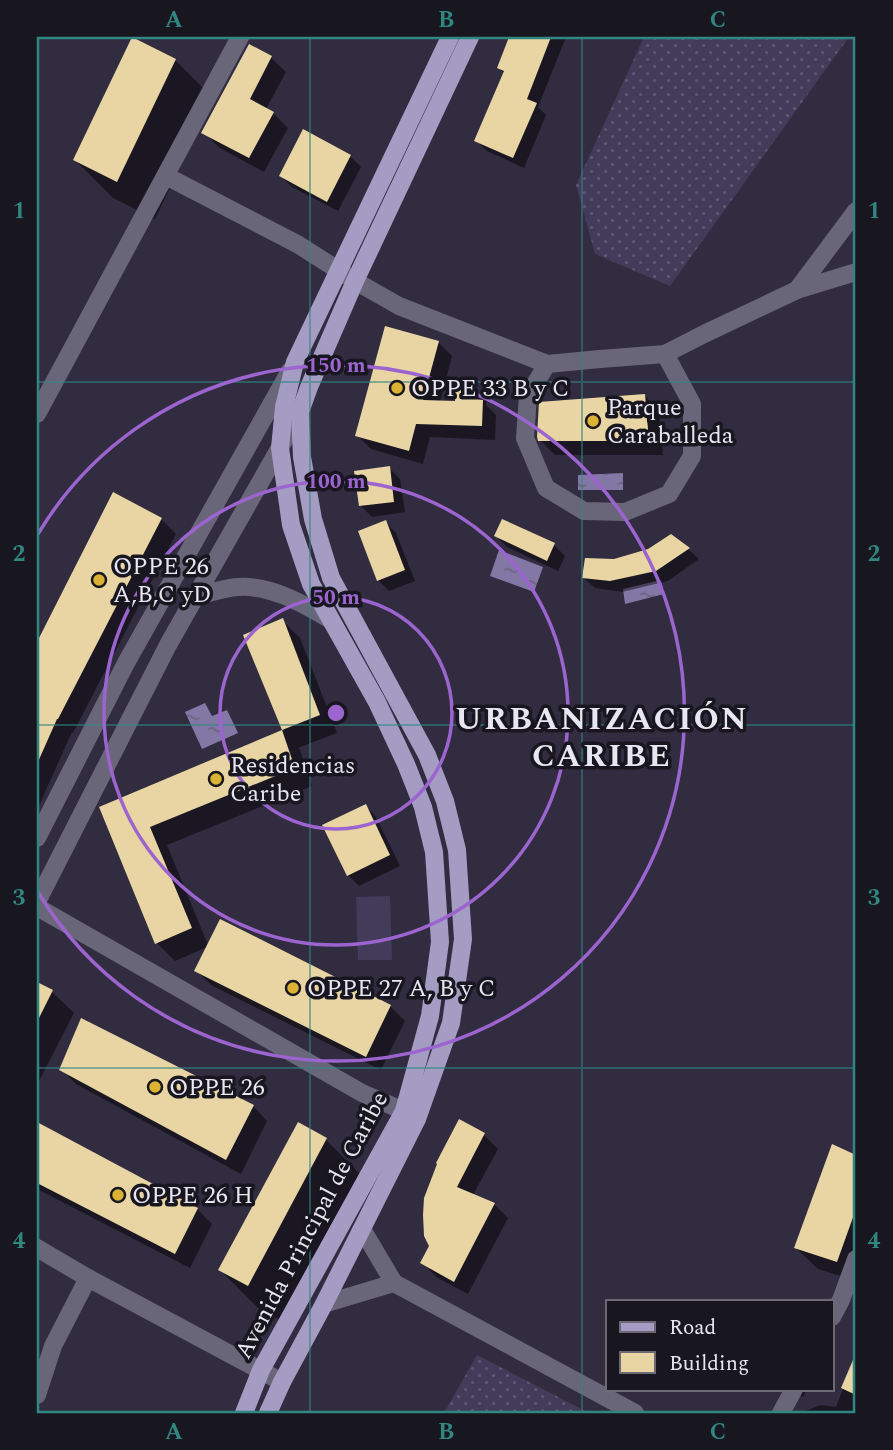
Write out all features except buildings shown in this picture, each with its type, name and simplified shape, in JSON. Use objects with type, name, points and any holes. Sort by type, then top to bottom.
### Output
[{"type":"main road","name":"Avenida Principal de Caribe","points":[[244,1413],[261,1370],[410,1115],[430,1017],[440,942],[434,852],[423,807],[377,702],[311,584],[291,525],[281,448],[284,407],[295,362],[450,37]]},
{"type":"main road","name":"Avenida Principal de Caribe","points":[[268,1413],[362,1229],[451,1023],[463,939],[457,850],[445,800],[427,755],[331,578],[313,519],[302,457],[300,412],[355,281],[470,37]]},
{"type":"street","points":[[37,414],[240,37]]},
{"type":"street","points":[[166,176],[299,245],[400,306],[547,364],[665,355],[797,290],[856,272]]},
{"type":"street","points":[[797,290],[856,211]]},
{"type":"street","points":[[547,364],[528,396],[524,438],[546,488],[584,511],[625,512],[669,494],[692,456],[692,404],[665,355]]},
{"type":"street","points":[[37,838],[126,663],[295,362]]},
{"type":"street","points":[[300,412],[168,645],[37,905],[362,1093],[410,1115]]},
{"type":"street","points":[[195,597],[237,587],[254,588],[291,599],[331,620]]},
{"type":"street","points":[[362,1229],[394,1283],[635,1413]]},
{"type":"street","points":[[37,1248],[282,1382]]},
{"type":"street","points":[[834,1313],[856,1259]]},
{"type":"street","points":[[37,1395],[53,1346],[88,1278]]},
{"type":"street","points":[[324,1304],[394,1283]]},
{"type":"street","points":[[781,1413],[793,1390]]},
{"type":"shaded area","points":[[644,37],[849,37],[670,286],[595,254],[576,185]]},
{"type":"shaded area","points":[[390,896],[392,960],[358,960],[356,897]]},
{"type":"shaded area","points":[[477,1355],[589,1413],[444,1413]]},
{"type":"water","points":[[623,473],[623,490],[578,490],[578,475]]},
{"type":"water","points":[[499,550],[543,567],[534,592],[490,576]]},
{"type":"water","points":[[661,580],[664,594],[625,604],[623,589]]},
{"type":"water","points":[[205,703],[212,716],[227,710],[238,733],[202,749],[185,712]]},
{"type":"place","name":"OPPE 33 B y C","points":[[397,388]]},
{"type":"place","name":"Parque Caraballeda","points":[[593,421]]},
{"type":"place","name":"OPPE 26 A,B,C yD","points":[[99,580]]},
{"type":"place","name":"Residencias Caribe","points":[[216,779]]},
{"type":"place","name":"OPPE 27 A, B y C","points":[[293,988]]},
{"type":"place","name":"OPPE 26","points":[[155,1087]]},
{"type":"place","name":"OPPE 26 H","points":[[118,1195]]},
{"type":"district","name":"URBANIZACIÓN CARIBE","points":[[602,736]]}]
